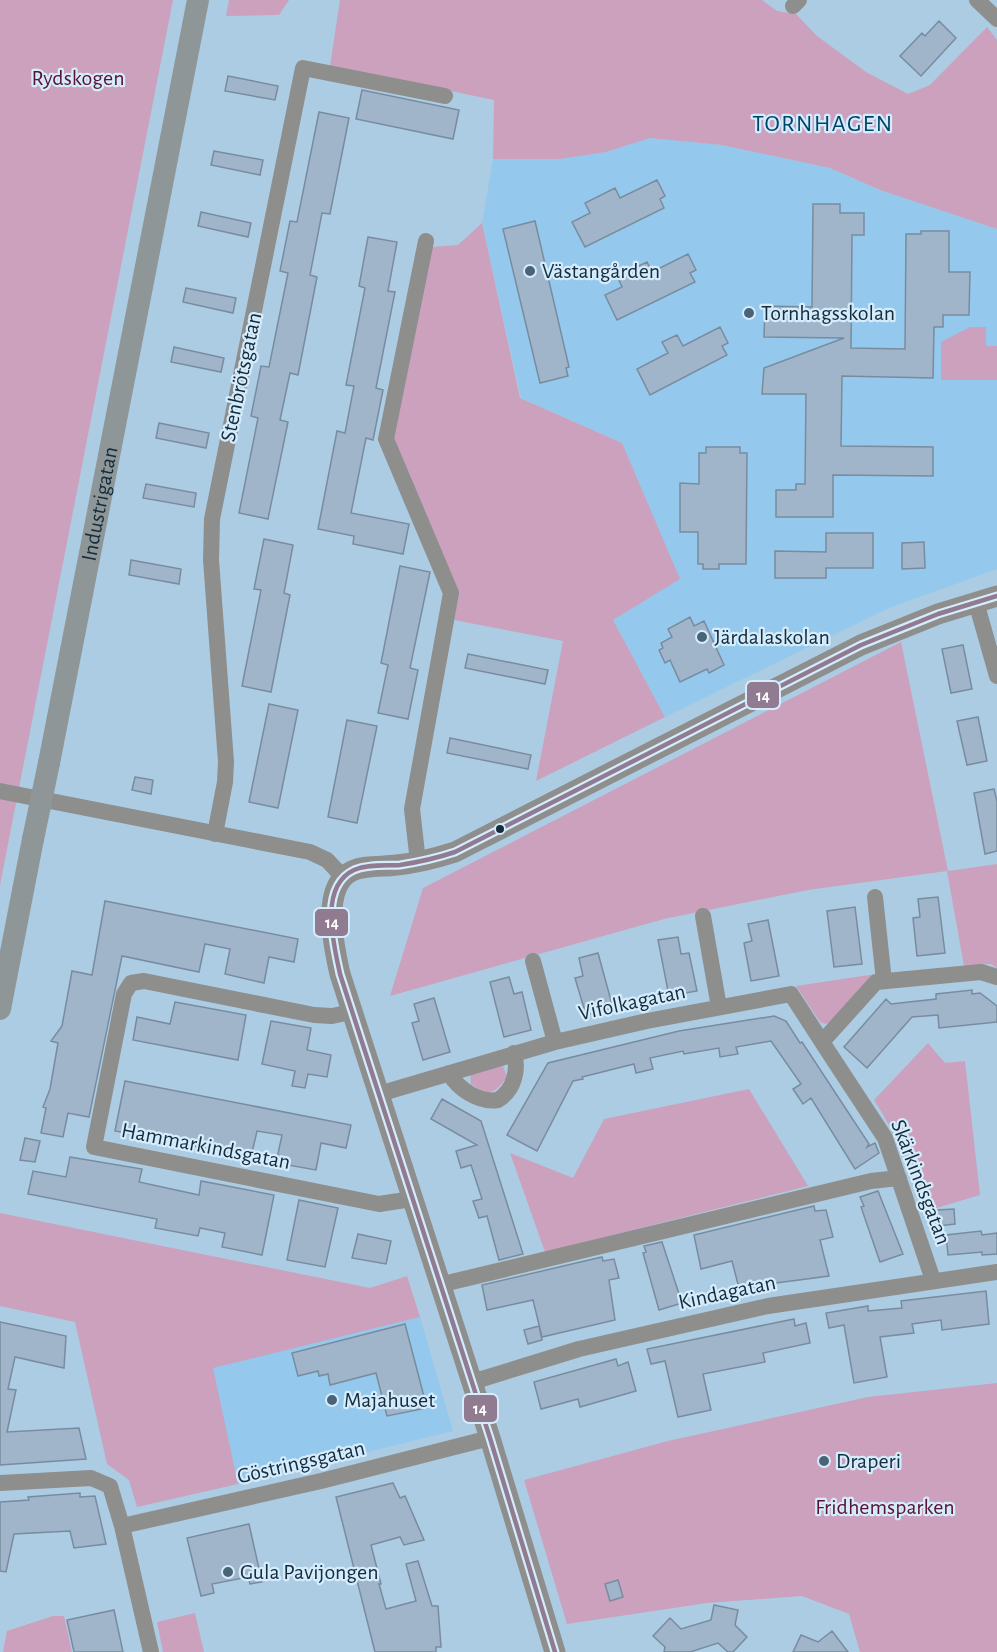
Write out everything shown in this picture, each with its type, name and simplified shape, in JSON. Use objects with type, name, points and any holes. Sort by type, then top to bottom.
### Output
[{"type":"main road","name":"Industrigatan","points":[[0,1009],[198,0]]},
{"type":"street","points":[[977,0],[997,19]]},
{"type":"street","name":"Stenbrötsgatan","points":[[214,834],[225,782],[226,762],[212,560],[213,519],[303,68],[446,96]]},
{"type":"street","points":[[418,862],[412,809],[451,592],[386,439],[426,241]]},
{"type":"street","points":[[555,1652],[490,1438],[351,1012],[340,974],[333,934],[334,896],[343,877],[363,868],[418,862],[476,842],[499,827],[851,650],[938,614],[997,596]]},
{"type":"street","points":[[976,602],[997,676]]},
{"type":"street","points":[[0,791],[310,852],[327,860],[343,877]]},
{"type":"street","points":[[875,897],[884,981]]},
{"type":"street","name":"Vifolkagatan","points":[[703,916],[719,1007]]},
{"type":"street","name":"Vifolkagatan","points":[[533,961],[555,1042]]},
{"type":"street","points":[[822,1042],[876,982],[981,972],[997,977]]},
{"type":"street","name":"Hammarkindsgatan","points":[[351,1012],[332,1016],[314,1016],[144,981],[131,983],[124,994],[94,1147],[380,1204],[412,1199]]},
{"type":"street","name":"Vifolkagatan","points":[[379,1094],[555,1042],[791,994],[822,1042]]},
{"type":"street","name":"Skärkindsgatan","points":[[822,1042],[881,1129],[933,1280]]},
{"type":"street","points":[[449,1073],[458,1086],[480,1099],[498,1100],[508,1091],[516,1073],[514,1053]]},
{"type":"street","points":[[439,1285],[872,1181],[899,1178]]},
{"type":"street","name":"Kindagatan","points":[[471,1382],[579,1349],[768,1306],[997,1272]]},
{"type":"street","name":"Göstringsgatan","points":[[122,1526],[321,1481],[490,1438]]},
{"type":"street","points":[[0,1483],[97,1479],[110,1486],[114,1492],[151,1652]]},
{"type":"shaded area","name":"Tornhagsskolan","points":[[650,138],[722,145],[830,168],[880,190],[997,229],[997,569],[889,608],[665,717],[613,620],[679,579],[622,443],[521,398],[482,223],[493,159],[560,159],[606,152]]},
{"type":"shaded area","name":"Majahuset","points":[[420,1317],[453,1431],[238,1484],[212,1368]]},
{"type":"green space","name":"Rydskogen","points":[[0,0],[173,0],[0,885]]},
{"type":"green space","points":[[229,0],[289,0],[279,15],[226,16]]},
{"type":"green space","points":[[340,0],[762,0],[777,11],[796,14],[817,36],[866,72],[908,94],[930,85],[987,27],[997,40],[997,229],[880,190],[830,168],[722,145],[650,138],[606,152],[560,159],[493,159],[494,100],[330,66]]},
{"type":"green space","points":[[482,223],[520,398],[622,443],[680,579],[613,620],[665,717],[536,781],[563,641],[454,620],[459,593],[393,441],[432,247],[458,245]]},
{"type":"green space","points":[[970,327],[986,327],[986,346],[997,346],[997,380],[941,380],[941,342]]},
{"type":"green space","points":[[901,642],[948,871],[997,864],[997,968],[991,964],[964,966],[947,871],[808,890],[664,919],[390,996],[423,888]]},
{"type":"green space","points":[[876,974],[833,1021],[826,1024],[820,1022],[796,986]]},
{"type":"green space","points":[[928,1043],[945,1063],[965,1061],[980,1195],[923,1212],[896,1140],[874,1100]]},
{"type":"green space","points":[[503,1066],[507,1077],[495,1090],[487,1092],[471,1084],[470,1074]]},
{"type":"green space","points":[[749,1089],[808,1186],[545,1252],[510,1153],[573,1178],[604,1119]]},
{"type":"green space","points":[[0,1213],[370,1288],[407,1276],[420,1317],[213,1368],[238,1484],[137,1507],[129,1480],[107,1464],[75,1322],[0,1306]]},
{"type":"green space","name":"Fridhemsparken","points":[[997,1383],[997,1652],[860,1652],[849,1614],[802,1596],[707,1603],[567,1624],[524,1480],[668,1441],[868,1397]]},
{"type":"green space","points":[[195,1613],[204,1652],[163,1652],[157,1622]]},
{"type":"green space","points":[[53,1616],[64,1616],[72,1652],[3,1652],[7,1631]]},
{"type":"building","points":[[939,21],[956,38],[921,76],[900,56],[922,33],[925,36]]},
{"type":"building","points":[[228,76],[278,86],[275,100],[225,91]]},
{"type":"building","points":[[362,90],[459,110],[453,139],[356,119]]},
{"type":"building","points":[[319,112],[349,118],[330,214],[322,213],[310,275],[317,277],[298,375],[290,373],[280,420],[288,422],[268,519],[239,513],[258,418],[251,416],[261,366],[269,367],[288,273],[280,271],[290,221],[297,222]]},
{"type":"building","points":[[214,151],[263,160],[260,175],[211,165]]},
{"type":"building","points":[[657,180],[665,196],[660,199],[664,208],[585,247],[572,222],[590,213],[585,203],[615,188],[620,198]]},
{"type":"building","points":[[813,204],[840,204],[840,213],[864,213],[864,235],[852,235],[851,348],[905,349],[906,234],[921,234],[921,231],[949,231],[949,272],[970,272],[969,315],[943,315],[943,327],[934,327],[933,378],[842,376],[841,446],[933,447],[933,476],[833,475],[833,517],[776,517],[776,490],[796,490],[796,484],[805,484],[806,394],[762,394],[764,368],[844,338],[764,337],[765,306],[812,307]]},
{"type":"building","points":[[201,212],[251,223],[248,237],[198,226]]},
{"type":"building","name":"Västangården","points":[[535,221],[569,367],[566,368],[568,376],[540,383],[503,229]]},
{"type":"building","points":[[368,237],[397,242],[388,291],[395,292],[376,388],[383,390],[373,440],[366,438],[351,513],[409,524],[403,554],[353,544],[354,536],[318,529],[337,431],[345,433],[354,386],[346,385],[365,288],[359,286]]},
{"type":"building","points":[[688,254],[696,270],[690,273],[695,282],[617,320],[605,295],[622,287],[617,276],[647,262],[652,272]]},
{"type":"building","points":[[186,288],[236,298],[233,313],[183,302]]},
{"type":"building","points":[[720,327],[728,343],[722,346],[727,355],[650,395],[637,369],[668,353],[662,342],[677,335],[683,346]]},
{"type":"building","points":[[174,347],[224,358],[221,372],[171,362]]},
{"type":"building","points":[[159,423],[209,433],[206,448],[156,438]]},
{"type":"building","points":[[706,447],[740,447],[740,453],[747,453],[746,564],[719,564],[719,569],[703,569],[703,564],[698,564],[698,532],[680,532],[680,483],[699,484],[699,453],[706,453]]},
{"type":"building","points":[[146,484],[196,493],[194,507],[143,498]]},
{"type":"building","points":[[826,533],[873,533],[873,568],[826,568],[826,578],[775,578],[775,551],[826,552]]},
{"type":"building","points":[[264,539],[293,545],[284,593],[290,595],[271,692],[242,686],[261,590],[254,589]]},
{"type":"building","points":[[924,542],[925,568],[902,569],[902,543]]},
{"type":"building","points":[[131,560],[181,569],[179,584],[129,575]]},
{"type":"building","points":[[400,566],[430,572],[410,668],[418,670],[408,719],[378,713],[388,665],[381,663]]},
{"type":"building","points":[[690,617],[694,626],[704,621],[724,665],[709,673],[707,669],[680,682],[670,660],[665,663],[659,650],[663,648],[661,643],[672,637],[668,629]]},
{"type":"building","points":[[963,645],[972,689],[951,693],[942,649]]},
{"type":"building","points":[[468,654],[548,670],[545,684],[465,668]]},
{"type":"building","points":[[269,704],[298,710],[278,808],[249,802]]},
{"type":"building","points":[[978,717],[987,761],[967,765],[957,721]]},
{"type":"building","points":[[347,720],[377,726],[357,823],[328,817]]},
{"type":"building","points":[[450,738],[531,755],[528,769],[447,753]]},
{"type":"building","points":[[135,777],[153,780],[151,794],[132,790]]},
{"type":"building","points":[[994,789],[997,801],[997,851],[985,854],[974,793]]},
{"type":"building","points":[[938,897],[945,953],[917,956],[913,918],[920,917],[918,899]]},
{"type":"building","points":[[105,901],[298,939],[294,962],[269,957],[264,983],[225,974],[230,949],[205,944],[199,972],[122,956],[89,1117],[68,1113],[63,1137],[41,1133],[46,1108],[43,1107],[50,1089],[58,1043],[51,1041],[62,1026],[72,971],[92,975]]},
{"type":"building","points":[[855,907],[862,964],[834,967],[827,911]]},
{"type":"building","points":[[768,920],[779,976],[751,981],[744,943],[752,941],[748,924]]},
{"type":"building","points":[[678,937],[681,954],[689,953],[697,991],[669,996],[658,940]]},
{"type":"building","points":[[598,953],[613,1008],[586,1015],[575,978],[583,976],[579,958]]},
{"type":"building","points":[[509,977],[514,994],[522,992],[531,1030],[504,1037],[490,982]]},
{"type":"building","points":[[972,990],[972,994],[980,993],[997,1006],[997,1022],[939,1028],[938,1015],[912,1017],[867,1068],[844,1047],[886,999],[891,1004],[936,999],[936,994]]},
{"type":"building","points":[[434,998],[450,1052],[423,1060],[412,1023],[419,1021],[414,1004]]},
{"type":"building","points":[[175,1002],[246,1015],[238,1060],[133,1040],[137,1017],[170,1024]]},
{"type":"building","points":[[774,1016],[786,1021],[800,1043],[802,1042],[869,1144],[867,1147],[875,1143],[879,1153],[855,1169],[811,1098],[803,1104],[793,1089],[801,1084],[771,1041],[736,1047],[738,1054],[720,1057],[719,1048],[684,1054],[683,1051],[650,1058],[653,1069],[636,1073],[634,1064],[582,1077],[583,1079],[573,1081],[537,1151],[507,1135],[548,1063],[679,1031]]},
{"type":"building","points":[[271,1021],[311,1028],[307,1050],[331,1055],[327,1077],[308,1074],[305,1088],[292,1086],[295,1071],[262,1064]]},
{"type":"building","points":[[125,1081],[351,1125],[346,1148],[321,1143],[316,1170],[276,1163],[282,1135],[257,1131],[251,1157],[115,1131]]},
{"type":"building","points":[[442,1099],[481,1121],[523,1254],[499,1260],[487,1216],[479,1218],[473,1201],[482,1199],[471,1165],[461,1168],[456,1151],[477,1145],[431,1119]]},
{"type":"building","points":[[25,1138],[40,1141],[35,1162],[20,1160]]},
{"type":"building","points":[[70,1157],[142,1169],[139,1182],[199,1195],[201,1181],[274,1195],[262,1255],[222,1247],[225,1233],[200,1228],[198,1236],[155,1228],[157,1219],[28,1194],[33,1171],[66,1177]]},
{"type":"building","points":[[878,1191],[903,1254],[880,1262],[861,1207],[864,1206],[860,1197]]},
{"type":"building","points":[[299,1200],[338,1208],[325,1267],[287,1260]]},
{"type":"building","points":[[814,1206],[815,1211],[826,1210],[833,1237],[820,1240],[829,1276],[776,1283],[740,1292],[732,1261],[701,1269],[694,1235]]},
{"type":"building","points":[[954,1209],[955,1224],[938,1226],[937,1210]]},
{"type":"building","points":[[981,1231],[982,1235],[997,1233],[997,1254],[982,1255],[982,1252],[948,1255],[946,1235]]},
{"type":"building","points":[[358,1234],[391,1241],[386,1264],[352,1258]]},
{"type":"building","points":[[662,1242],[682,1303],[659,1310],[643,1253],[646,1252],[644,1246]]},
{"type":"building","points":[[602,1257],[603,1261],[614,1259],[619,1278],[609,1280],[615,1320],[542,1337],[533,1300],[487,1310],[482,1285]]},
{"type":"building","points":[[986,1291],[989,1324],[942,1330],[941,1320],[912,1324],[914,1333],[880,1337],[887,1377],[854,1383],[844,1325],[829,1328],[826,1313],[868,1306],[868,1311],[902,1308],[901,1301]]},
{"type":"building","points":[[794,1319],[795,1326],[806,1323],[810,1343],[763,1353],[765,1362],[703,1374],[711,1410],[678,1417],[665,1361],[651,1364],[647,1349]]},
{"type":"building","points":[[0,1322],[66,1336],[64,1368],[15,1357],[8,1389],[16,1390],[7,1432],[79,1428],[86,1459],[0,1465]]},
{"type":"building","points":[[405,1324],[427,1408],[387,1416],[376,1373],[330,1385],[328,1374],[319,1376],[318,1371],[298,1376],[292,1353]]},
{"type":"building","points":[[539,1326],[542,1340],[528,1344],[524,1330]]},
{"type":"building","points":[[616,1359],[618,1366],[628,1362],[636,1391],[580,1407],[578,1399],[541,1409],[534,1382]]},
{"type":"building","points":[[393,1483],[400,1498],[405,1496],[424,1540],[404,1545],[400,1537],[371,1545],[381,1584],[379,1584],[386,1609],[416,1601],[406,1564],[418,1561],[432,1606],[438,1606],[441,1647],[436,1647],[436,1652],[375,1652],[336,1497]]},
{"type":"building","points":[[80,1493],[80,1497],[95,1496],[106,1544],[74,1548],[70,1531],[14,1534],[6,1572],[0,1571],[0,1502],[29,1500],[28,1497]]},
{"type":"building","points":[[249,1524],[262,1582],[250,1584],[248,1577],[212,1584],[214,1593],[201,1596],[187,1538]]},
{"type":"building","points":[[618,1580],[623,1597],[610,1601],[605,1584]]},
{"type":"building","points":[[714,1605],[738,1610],[735,1625],[747,1637],[733,1652],[728,1652],[718,1643],[690,1652],[664,1652],[665,1647],[653,1636],[670,1618],[681,1629],[711,1620]]},
{"type":"building","points":[[114,1610],[123,1652],[74,1652],[67,1620]]},
{"type":"building","points":[[832,1631],[848,1652],[793,1652],[801,1635],[818,1642]]},
{"type":"transit line","name":"14","points":[[555,1652],[490,1438],[340,974],[331,918],[336,889],[343,878],[359,868],[407,864],[455,852],[861,645],[938,614],[997,596]]},
{"type":"place","name":"Västangården","points":[[530,271]]},
{"type":"place","name":"Tornhagsskolan","points":[[749,313]]},
{"type":"place","name":"Järdalaskolan","points":[[702,637]]},
{"type":"place","name":"Majahuset","points":[[332,1400]]},
{"type":"place","name":"Draperi","points":[[824,1461]]},
{"type":"place","name":"Gula Pavijongen","points":[[228,1572]]},
{"type":"district","name":"TORNHAGEN","points":[[823,124]]}]
